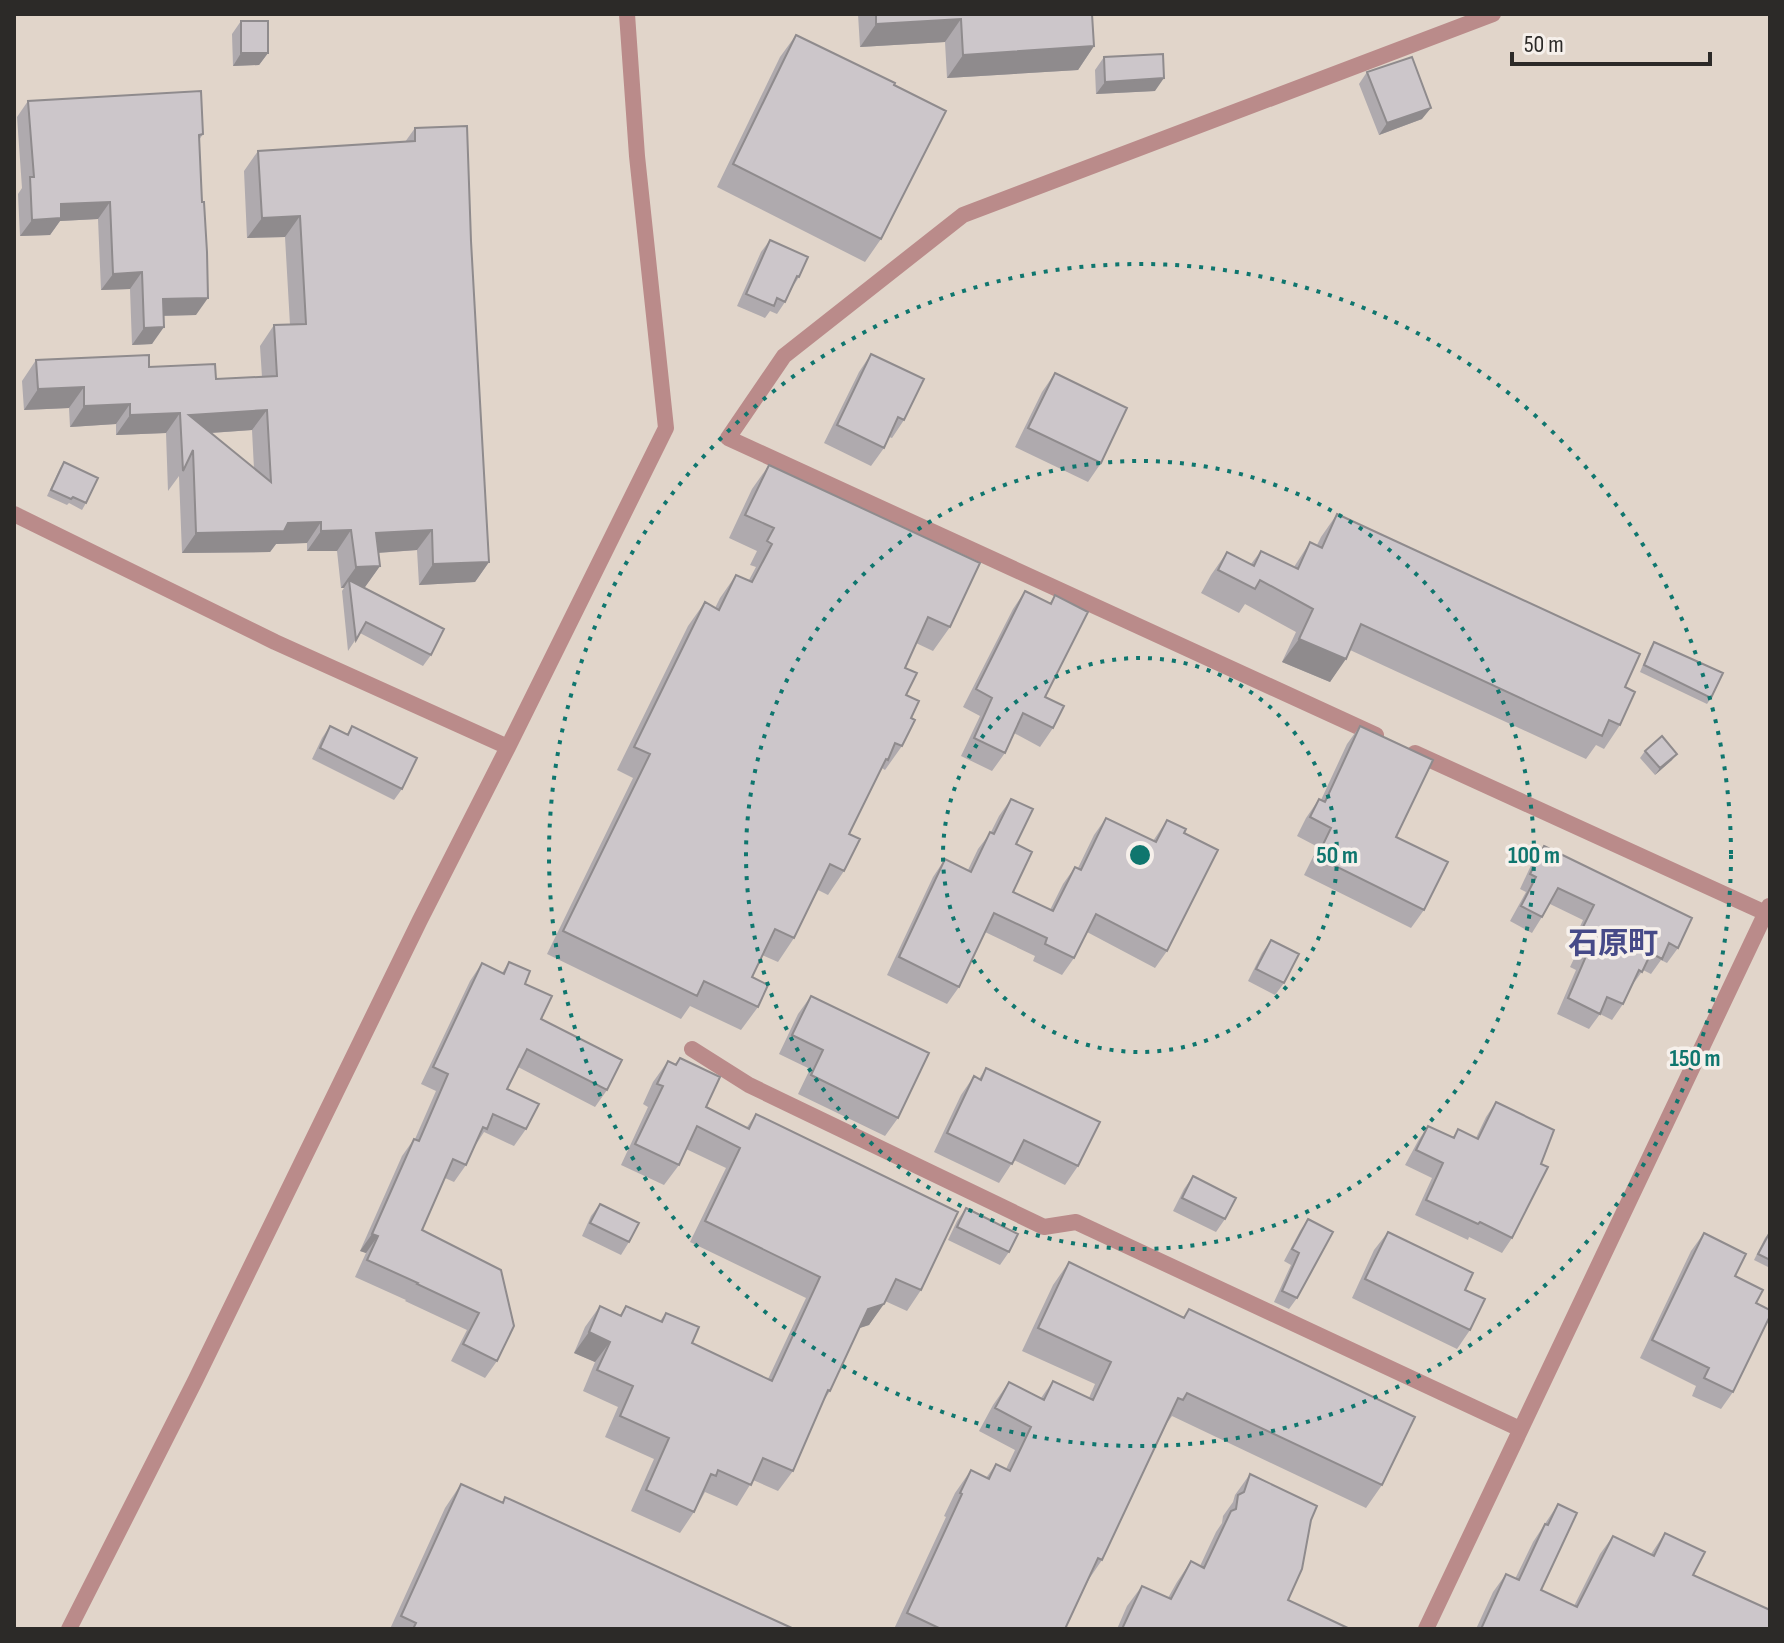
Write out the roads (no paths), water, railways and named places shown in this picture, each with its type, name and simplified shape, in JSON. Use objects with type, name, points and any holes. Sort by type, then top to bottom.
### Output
[{"type":"lane","points":[[69,1629],[202,1367],[406,948],[666,428],[637,156],[627,14]]},
{"type":"lane","points":[[1426,1629],[1769,911],[1399,746],[728,438],[784,356],[963,215],[1493,14]]},
{"type":"lane","points":[[14,514],[275,642],[508,747]]},
{"type":"lane","points":[[692,1049],[749,1085],[1044,1227],[1076,1222],[1520,1429]]},
{"type":"district","name":"石原町","points":[[1613,943]]}]
